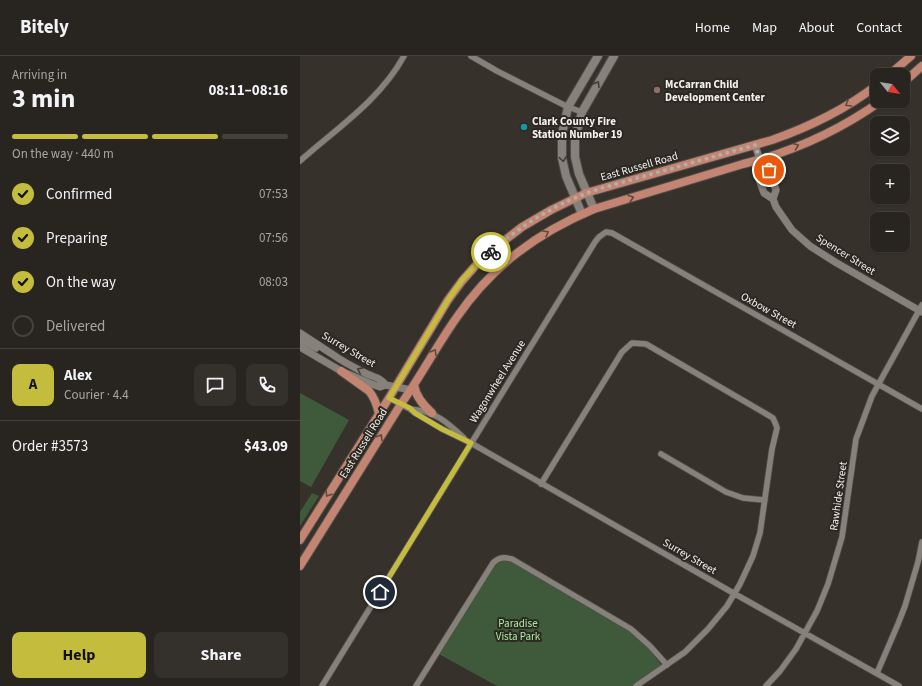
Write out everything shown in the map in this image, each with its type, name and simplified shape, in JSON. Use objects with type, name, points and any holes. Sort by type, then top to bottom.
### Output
[{"type":"main road","points":[[582,214],[566,176],[562,158],[562,134],[568,107],[598,56]]},
{"type":"main road","points":[[594,210],[579,174],[575,157],[575,138],[582,112],[614,56]]},
{"type":"main road","points":[[897,68],[911,56]]},
{"type":"main road","points":[[910,77],[922,66]]},
{"type":"main road","name":"East Russell Road","points":[[300,540],[389,398],[448,300],[462,280],[477,264],[500,244],[522,227],[551,210],[586,193],[755,145],[788,134],[817,121],[850,103],[870,90]]},
{"type":"main road","name":"East Russell Road","points":[[300,566],[456,318],[473,295],[514,255],[534,240],[561,224],[582,214],[760,160],[798,146],[841,126],[870,108]]},
{"type":"main road","points":[[341,371],[369,391],[376,401],[379,414]]},
{"type":"main road","points":[[412,388],[420,400],[432,413]]},
{"type":"street","points":[[300,161],[342,126],[378,92],[390,78],[404,56]]},
{"type":"street","points":[[471,56],[568,107],[582,112]]},
{"type":"street","name":"Spencer Street","points":[[755,145],[760,160],[768,167],[776,190],[773,199]]},
{"type":"street","name":"Spencer Street","points":[[760,160],[756,171],[764,193],[773,199],[776,207],[792,230],[810,246],[834,262],[921,309]]},
{"type":"street","name":"Oxbow Street","points":[[606,232],[612,233],[922,409]]},
{"type":"street","name":"Wagonwheel Avenue","points":[[322,686],[595,242],[606,232]]},
{"type":"street","name":"Rawhide Street","points":[[766,686],[780,671],[796,649],[817,611],[828,584],[842,537],[856,439],[872,396],[921,309]]},
{"type":"street","name":"Surrey Street","points":[[300,333],[354,367],[381,379],[386,385]]},
{"type":"street","points":[[300,339],[325,353],[333,355]]},
{"type":"street","points":[[541,484],[622,352],[632,343],[646,344],[762,411],[773,418],[775,422],[777,428],[772,449],[760,533],[753,556],[735,594],[708,630],[685,652],[636,686]]},
{"type":"street","name":"Surrey Street","points":[[300,347],[341,371],[369,383],[380,387],[386,385],[412,388]]},
{"type":"street","name":"Surrey Street","points":[[389,398],[410,408],[432,413],[447,423],[471,443]]},
{"type":"street","name":"Surrey Street","points":[[410,408],[428,421],[471,443],[899,686]]},
{"type":"street","points":[[661,454],[726,492],[743,498],[765,500]]},
{"type":"street","points":[[877,673],[905,606],[918,562],[922,542]]},
{"type":"street","points":[[416,686],[493,563],[501,558],[512,559],[631,629],[650,646],[667,665]]},
{"type":"green space","points":[[300,393],[349,420],[311,487],[300,481]]},
{"type":"green space","points":[[312,493],[319,496],[300,526],[300,512]]},
{"type":"green space","name":"Paradise Vista Park","points":[[505,558],[614,620],[644,643],[663,667],[636,686],[497,686],[437,653],[494,561]]},
{"type":"way so far","points":[[491,252],[522,227],[551,210],[586,193],[602,188],[755,145],[760,160],[768,167],[769,170]]},
{"type":"place","name":"McCarran Child Development Center","points":[[657,90]]},
{"type":"place","name":"Clark County Fire Station Number 19","points":[[524,127]]},
{"type":"route","points":[[380,592],[471,443],[442,429],[415,413],[410,408],[389,398],[448,300],[462,280],[491,252]]}]
